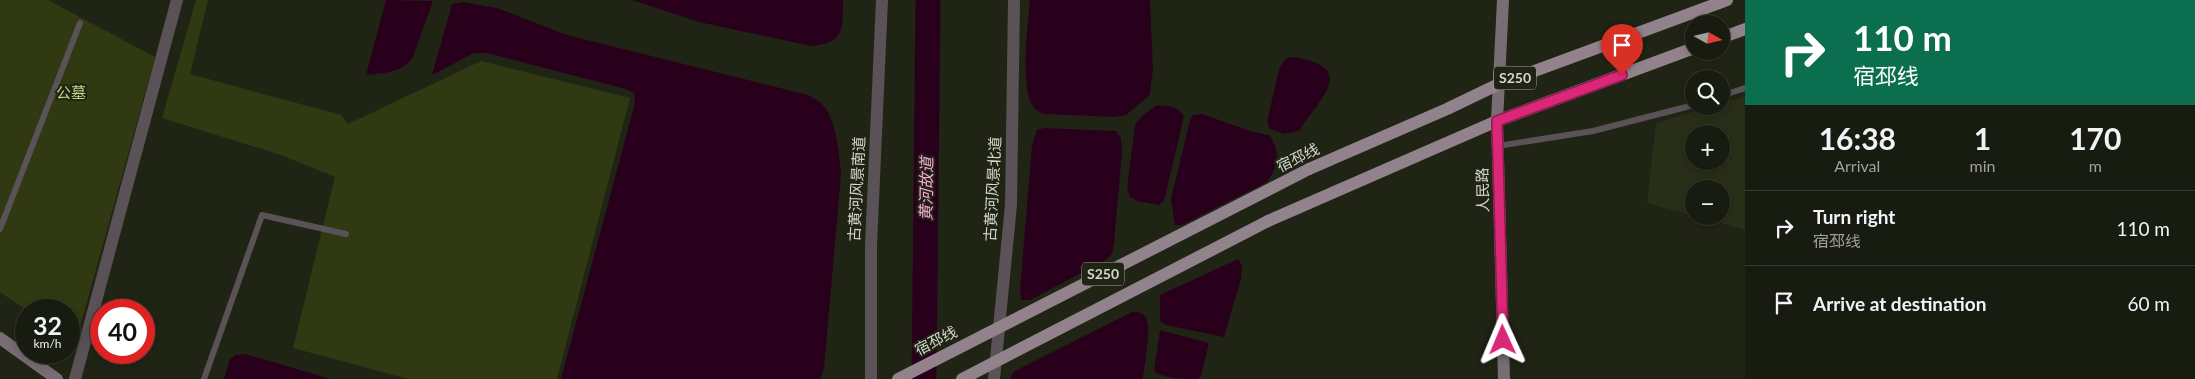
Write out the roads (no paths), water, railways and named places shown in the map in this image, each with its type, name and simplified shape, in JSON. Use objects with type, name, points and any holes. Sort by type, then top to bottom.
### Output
[{"type":"main road","name":"宿邳线","points":[[898,379],[1309,169],[1447,109],[1499,84],[1727,0]]},
{"type":"main road","points":[[1730,35],[1745,30]]},
{"type":"main road","name":"S250","points":[[962,379],[1268,222],[1497,121],[1685,51]]},
{"type":"street","points":[[75,379],[177,0]]},
{"type":"street","name":"古黄河风景南道","points":[[871,379],[871,245],[882,0]]},
{"type":"street","name":"古黄河风景北道","points":[[994,379],[1011,205],[1014,0]]},
{"type":"street","name":"人民路","points":[[1503,0],[1497,121],[1504,379]]},
{"type":"street","points":[[0,338],[57,379]]},
{"type":"lane","points":[[0,229],[80,23]]},
{"type":"lane","points":[[1730,93],[1745,88]]},
{"type":"lane","points":[[1498,146],[1593,131],[1685,107]]},
{"type":"lane","points":[[204,379],[262,215],[346,234]]},
{"type":"waterway","name":"黄河故道","points":[[924,379],[928,0]]},
{"type":"park label","name":"公墓","points":[[71,93]]}]
